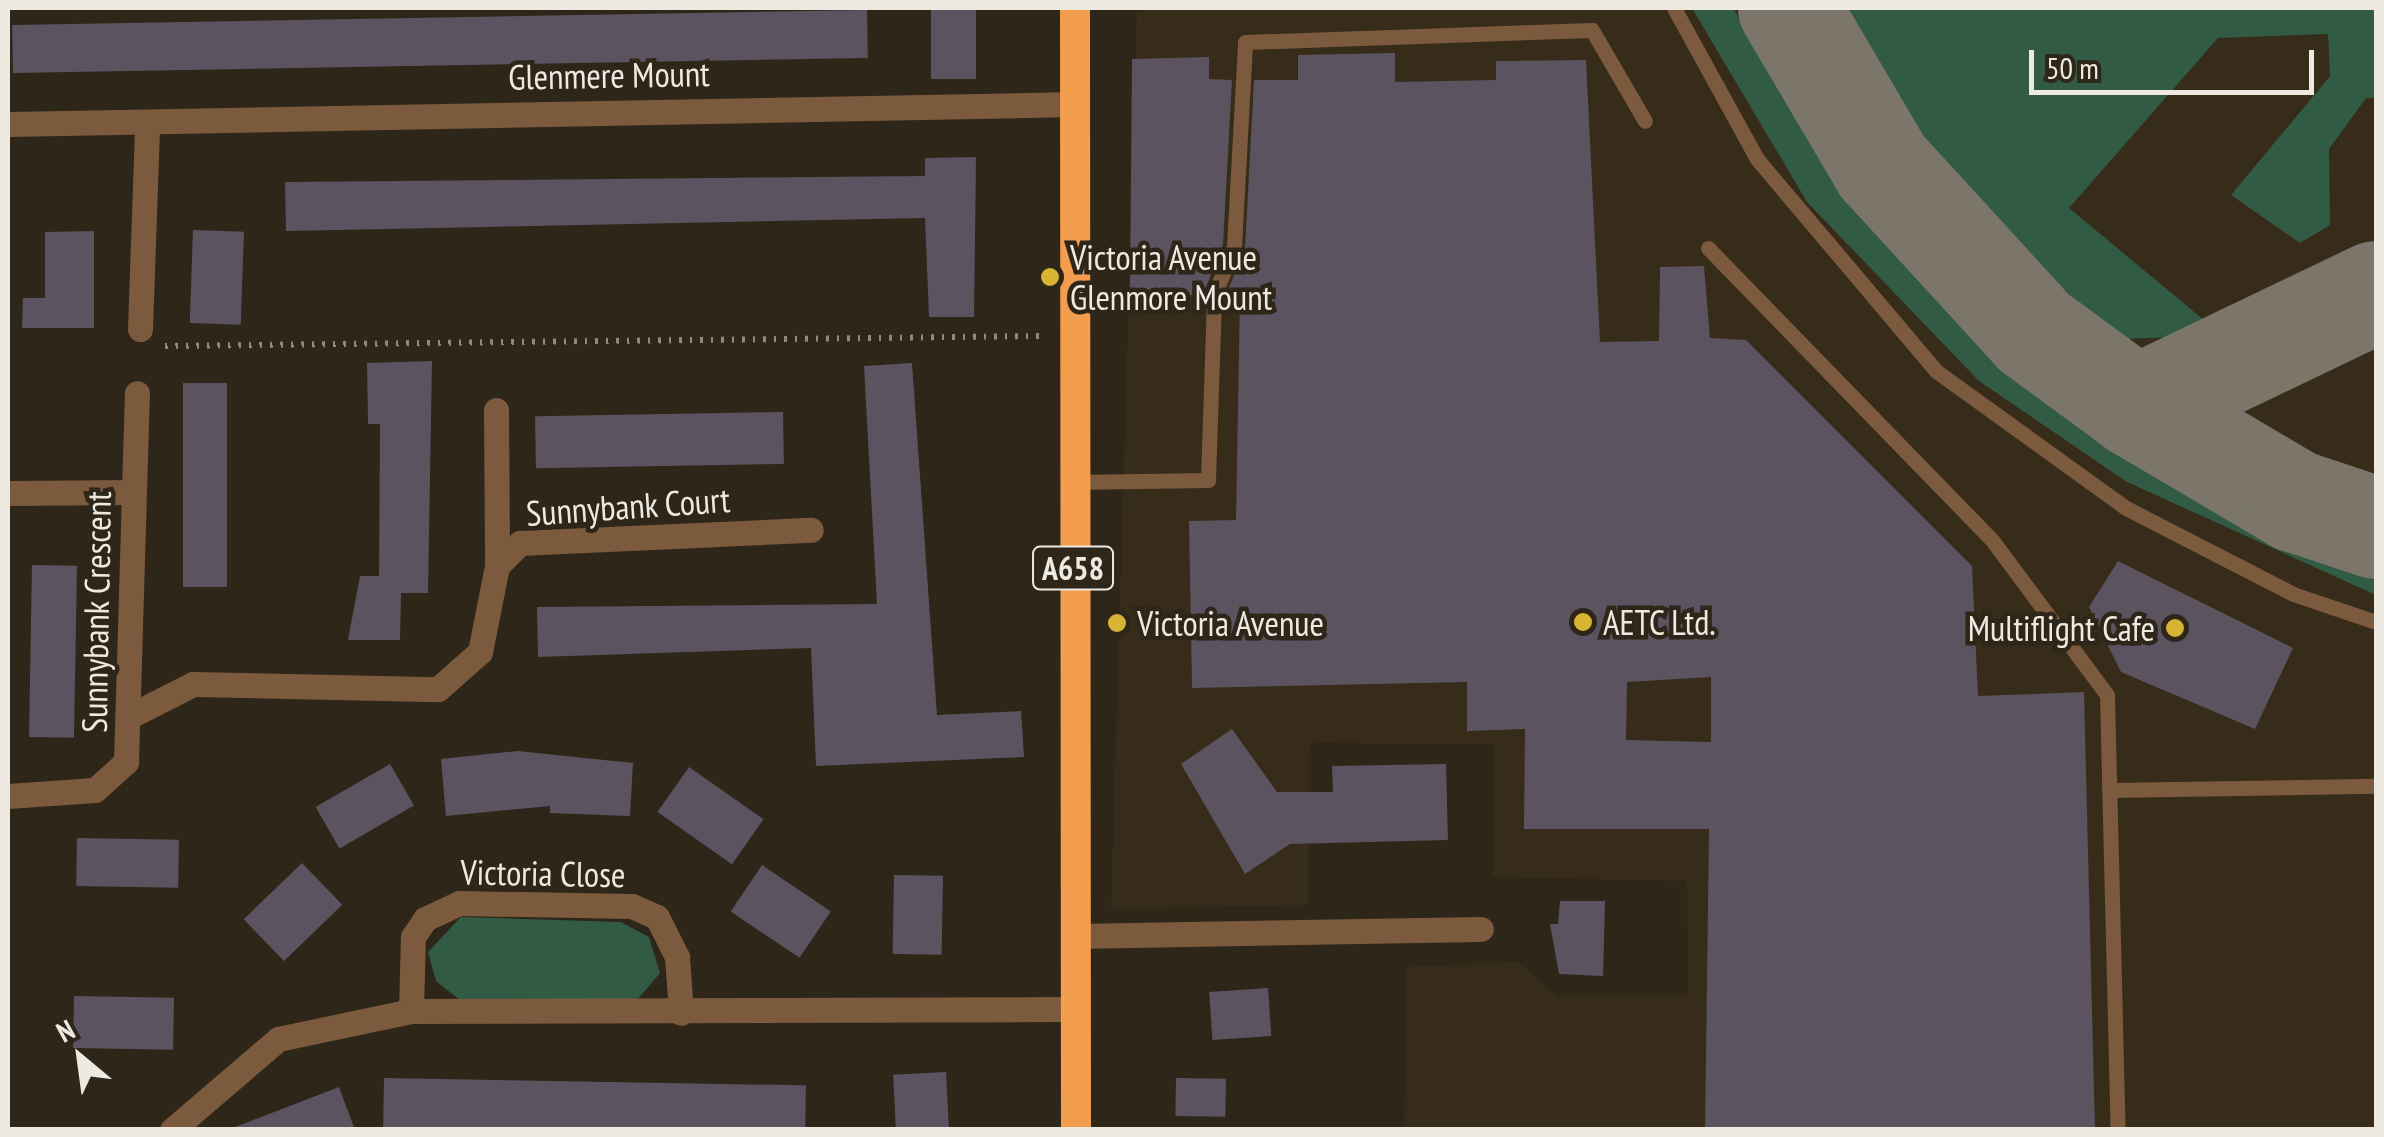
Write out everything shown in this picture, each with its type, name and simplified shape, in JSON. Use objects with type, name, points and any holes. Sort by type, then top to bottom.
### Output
[{"type":"highway","name":"A658","points":[[1075,8],[1072,482],[1076,1130]]},
{"type":"street","name":"Glenmere Mount","points":[[8,124],[147,128],[610,108],[1074,104]]},
{"type":"street","points":[[147,128],[149,338]]},
{"type":"street","name":"Sunnybank Crescent","points":[[8,796],[95,790],[126,762],[132,714],[133,492],[138,393]]},
{"type":"street","points":[[496,410],[497,566]]},
{"type":"street","points":[[8,494],[133,492]]},
{"type":"street","name":"Sunnybank Court","points":[[132,714],[193,684],[438,689],[480,652],[497,566],[520,544],[812,530]]},
{"type":"street","name":"Victoria Close","points":[[411,1011],[412,937],[424,919],[459,902],[632,906],[656,917],[677,956],[681,1013]]},
{"type":"street","points":[[1076,936],[1481,929]]},
{"type":"street","points":[[172,1130],[278,1039],[411,1011],[1076,1009]]},
{"type":"lane","points":[[1674,8],[1756,160],[1936,372],[2126,508],[2293,594],[2376,622]]},
{"type":"lane","points":[[1072,482],[1208,480],[1214,294],[1234,247],[1245,42],[1592,30],[1645,121]]},
{"type":"lane","points":[[1708,248],[1992,540],[2106,694],[2118,1130]]},
{"type":"lane","points":[[2109,790],[2376,786]]},
{"type":"path","points":[[149,338],[1074,336]]},
{"type":"shaded area","points":[[1137,8],[2376,8],[2376,1129],[1404,1129],[1407,967],[1518,962],[1557,996],[1688,995],[1687,881],[1493,877],[1494,744],[1309,743],[1308,905],[1111,909]]},
{"type":"green space","points":[[1692,8],[1733,8],[1842,182],[1989,337],[2178,479],[2376,566],[2376,595],[2127,482],[1979,381],[1807,202]]},
{"type":"green space","points":[[1834,8],[2376,8],[2376,98],[2366,98],[2329,149],[2330,225],[2300,243],[2231,195],[2330,76],[2328,34],[2218,38],[2069,208],[2205,321],[2175,337],[2120,339],[2017,248],[1913,131]]},
{"type":"green space","points":[[461,917],[621,922],[649,937],[660,973],[638,999],[461,1001],[436,981],[428,952]]},
{"type":"building","points":[[931,8],[976,8],[976,79],[931,79]]},
{"type":"building","points":[[867,10],[868,58],[13,73],[12,25]]},
{"type":"building","name":"AETC Ltd.","points":[[1395,53],[1395,82],[1496,80],[1496,61],[1586,60],[1600,342],[1659,341],[1660,267],[1704,266],[1710,338],[1746,340],[1972,566],[1978,696],[2084,692],[2095,1130],[1705,1130],[1709,829],[1524,829],[1525,729],[1467,731],[1467,682],[1192,688],[1189,521],[1236,520],[1240,295],[1226,295],[1245,248],[1254,80],[1298,80],[1298,55]],"holes":[[[1711,677],[1711,742],[1626,740],[1627,682]]]},
{"type":"building","points":[[1209,57],[1209,79],[1232,80],[1223,244],[1203,295],[1130,295],[1132,59]]},
{"type":"building","points":[[976,157],[974,317],[929,317],[925,218],[286,231],[285,182],[925,176],[925,158]]},
{"type":"building","points":[[193,230],[244,232],[241,325],[190,323]]},
{"type":"building","points":[[94,231],[94,328],[22,328],[23,298],[45,298],[45,232]]},
{"type":"building","points":[[432,361],[428,593],[401,593],[400,640],[348,640],[360,576],[379,576],[380,424],[368,424],[367,363]]},
{"type":"building","points":[[912,363],[937,715],[1021,711],[1024,757],[816,766],[811,648],[538,657],[537,607],[877,604],[864,366]]},
{"type":"building","points":[[183,383],[227,383],[227,587],[183,587]]},
{"type":"building","points":[[783,412],[784,464],[536,468],[535,416]]},
{"type":"building","name":"Multiflight Cafe","points":[[2118,561],[2293,648],[2255,729],[2121,672],[2089,607]]},
{"type":"building","points":[[32,565],[77,566],[74,738],[29,737]]},
{"type":"building","points":[[1232,729],[1277,792],[1333,792],[1332,766],[1446,764],[1448,840],[1290,844],[1245,874],[1181,764]]},
{"type":"building","points":[[518,751],[633,763],[630,816],[550,813],[550,806],[446,816],[441,759]]},
{"type":"building","points":[[390,764],[414,806],[340,849],[316,807]]},
{"type":"building","points":[[689,767],[764,819],[732,864],[657,812]]},
{"type":"building","points":[[77,838],[179,840],[178,888],[76,886]]},
{"type":"building","points":[[302,863],[342,905],[284,961],[244,919]]},
{"type":"building","points":[[762,865],[831,911],[799,958],[731,911]]},
{"type":"building","points":[[894,875],[943,876],[942,955],[893,954]]},
{"type":"building","points":[[1560,901],[1605,901],[1603,976],[1559,974],[1550,924],[1558,924]]},
{"type":"building","points":[[1268,988],[1271,1036],[1212,1040],[1209,992]]},
{"type":"building","points":[[74,996],[174,998],[173,1050],[73,1048]]},
{"type":"building","points":[[946,1072],[949,1130],[896,1130],[893,1075]]},
{"type":"building","points":[[384,1078],[806,1085],[805,1130],[383,1130]]},
{"type":"building","points":[[1176,1078],[1226,1079],[1225,1117],[1175,1116]]},
{"type":"building","points":[[339,1087],[355,1130],[236,1130],[235,1127]]},
{"type":"taxiway","points":[[1789,8],[1882,166],[2034,332],[2136,407],[2295,501],[2376,528]]},
{"type":"taxiway","points":[[2136,407],[2376,292]]},
{"type":"place","name":"Victoria Avenue Glenmore Mount","points":[[1050,277]]},
{"type":"place","name":"AETC Ltd.","points":[[1583,622]]},
{"type":"place","name":"Victoria Avenue","points":[[1117,623]]},
{"type":"place","name":"Multiflight Cafe","points":[[2175,628]]}]
